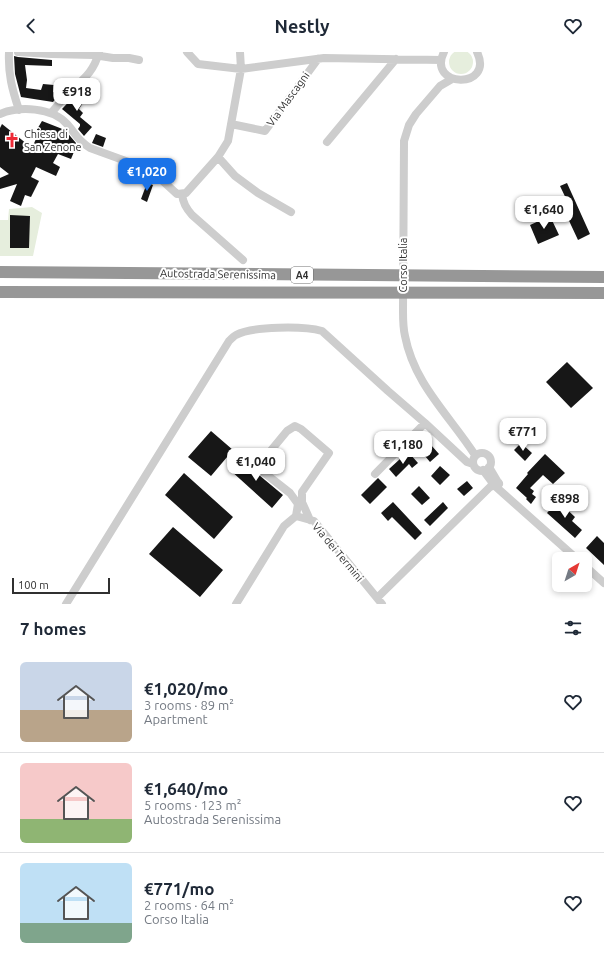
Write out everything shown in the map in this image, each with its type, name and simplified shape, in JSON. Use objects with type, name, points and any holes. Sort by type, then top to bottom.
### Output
[{"type":"highway","name":"Autostrada Serenissima","points":[[0,272],[604,277]]},
{"type":"highway","name":"Autostrada Serenissima","points":[[0,292],[604,293]]},
{"type":"street","points":[[9,52],[8,71],[19,110]]},
{"type":"street","points":[[18,52],[98,54],[113,58],[130,58],[138,60]]},
{"type":"street","points":[[187,52],[198,64],[241,69],[322,56],[396,59],[443,56],[444,72],[452,79],[458,81],[471,78],[479,69],[480,62],[478,52]]},
{"type":"street","points":[[0,114],[19,110],[40,110],[51,113],[66,123],[78,140],[90,148],[145,168],[153,172],[177,194],[186,193],[222,153],[228,141],[241,69],[240,52]]},
{"type":"street","points":[[51,113],[95,66],[98,54]]},
{"type":"street","name":"Via Mascagni","points":[[231,124],[265,131],[322,56]]},
{"type":"street","points":[[327,142],[396,59]]},
{"type":"street","name":"Corso Italia","points":[[440,86],[444,72]]},
{"type":"street","name":"Corso Italia","points":[[452,79],[440,86],[416,114],[409,125],[404,140],[402,254],[404,336],[413,365],[427,391],[464,439],[478,454],[486,454],[490,458],[491,463],[486,469]]},
{"type":"street","points":[[218,156],[235,176],[258,193],[291,212]]},
{"type":"street","points":[[182,194],[185,207],[192,215],[243,260]]},
{"type":"street","name":"Corso Italia","points":[[66,604],[229,340],[236,335],[254,330],[300,328],[322,331],[467,462],[473,464],[477,469],[486,469]]},
{"type":"street","points":[[375,474],[425,423]]},
{"type":"street","points":[[236,604],[284,526],[296,516],[298,504],[290,493],[262,471],[259,464],[287,431],[295,426],[301,429],[329,453],[302,492],[302,502],[310,520]]},
{"type":"street","points":[[473,464],[473,460],[478,454]]},
{"type":"street","name":"Corso Italia","points":[[486,469],[497,485],[569,552]]},
{"type":"street","points":[[379,601],[490,487],[497,485]]},
{"type":"street","name":"Via dei Termini","points":[[296,516],[314,521],[379,601]]},
{"type":"street","points":[[592,572],[604,583]]},
{"type":"green space","points":[[461,50],[469,54],[473,62],[469,70],[461,74],[453,70],[449,62],[453,54]]},
{"type":"green space","points":[[32,207],[42,213],[33,256],[0,256],[0,220],[8,220],[9,209]]},
{"type":"building","points":[[14,56],[52,60],[52,66],[25,65],[27,80],[26,88],[41,90],[43,84],[54,85],[53,92],[58,93],[53,102],[21,97],[15,74]]},
{"type":"building","points":[[78,92],[86,98],[79,109],[83,113],[80,117],[92,127],[84,136],[78,129],[80,124],[62,109]]},
{"type":"building","points":[[42,121],[65,130],[76,143],[74,146],[76,147],[71,159],[58,154],[53,163],[60,167],[56,176],[36,167],[31,177],[39,181],[31,197],[25,195],[21,206],[10,201],[17,184],[0,189],[0,178],[9,174],[0,167],[0,128],[2,124],[32,148],[39,132],[36,131]]},
{"type":"building","points":[[96,134],[106,138],[103,147],[92,143]]},
{"type":"building","points":[[147,183],[153,185],[147,202],[141,199]]},
{"type":"building","points":[[567,183],[590,234],[578,240],[564,210],[570,207],[560,186]]},
{"type":"building","points":[[10,215],[30,216],[29,248],[10,248]]},
{"type":"building","points":[[550,216],[559,235],[538,244],[530,225]]},
{"type":"building","points":[[567,362],[593,388],[571,408],[546,382]]},
{"type":"building","points":[[211,431],[233,450],[211,476],[188,457]]},
{"type":"building","points":[[423,436],[439,454],[430,462],[414,443]]},
{"type":"building","points":[[521,443],[532,453],[525,461],[514,450]]},
{"type":"building","points":[[410,454],[418,463],[412,468],[409,464],[396,477],[389,469],[400,459],[402,461]]},
{"type":"building","points":[[545,454],[565,473],[553,484],[543,475],[530,488],[534,491],[532,494],[536,497],[531,504],[516,488],[528,474],[527,473]]},
{"type":"building","points":[[242,457],[254,467],[259,475],[283,495],[272,508],[230,470]]},
{"type":"building","points":[[440,466],[450,475],[440,485],[431,476]]},
{"type":"building","points":[[184,473],[233,517],[214,539],[165,495]]},
{"type":"building","points":[[378,478],[387,487],[370,504],[361,495]]},
{"type":"building","points":[[467,481],[473,488],[464,496],[457,489]]},
{"type":"building","points":[[419,486],[430,498],[422,505],[411,494]]},
{"type":"building","points":[[558,501],[575,517],[572,521],[582,530],[575,538],[547,513]]},
{"type":"building","points":[[393,502],[422,533],[415,540],[392,517],[388,521],[381,513]]},
{"type":"building","points":[[443,502],[448,508],[430,526],[424,520]]},
{"type":"building","points":[[173,527],[223,570],[200,597],[149,554]]},
{"type":"building","points":[[597,536],[604,543],[604,565],[592,552],[586,548]]},
{"type":"place","name":"Chiesa di San Zenone","points":[[12,140]]}]
